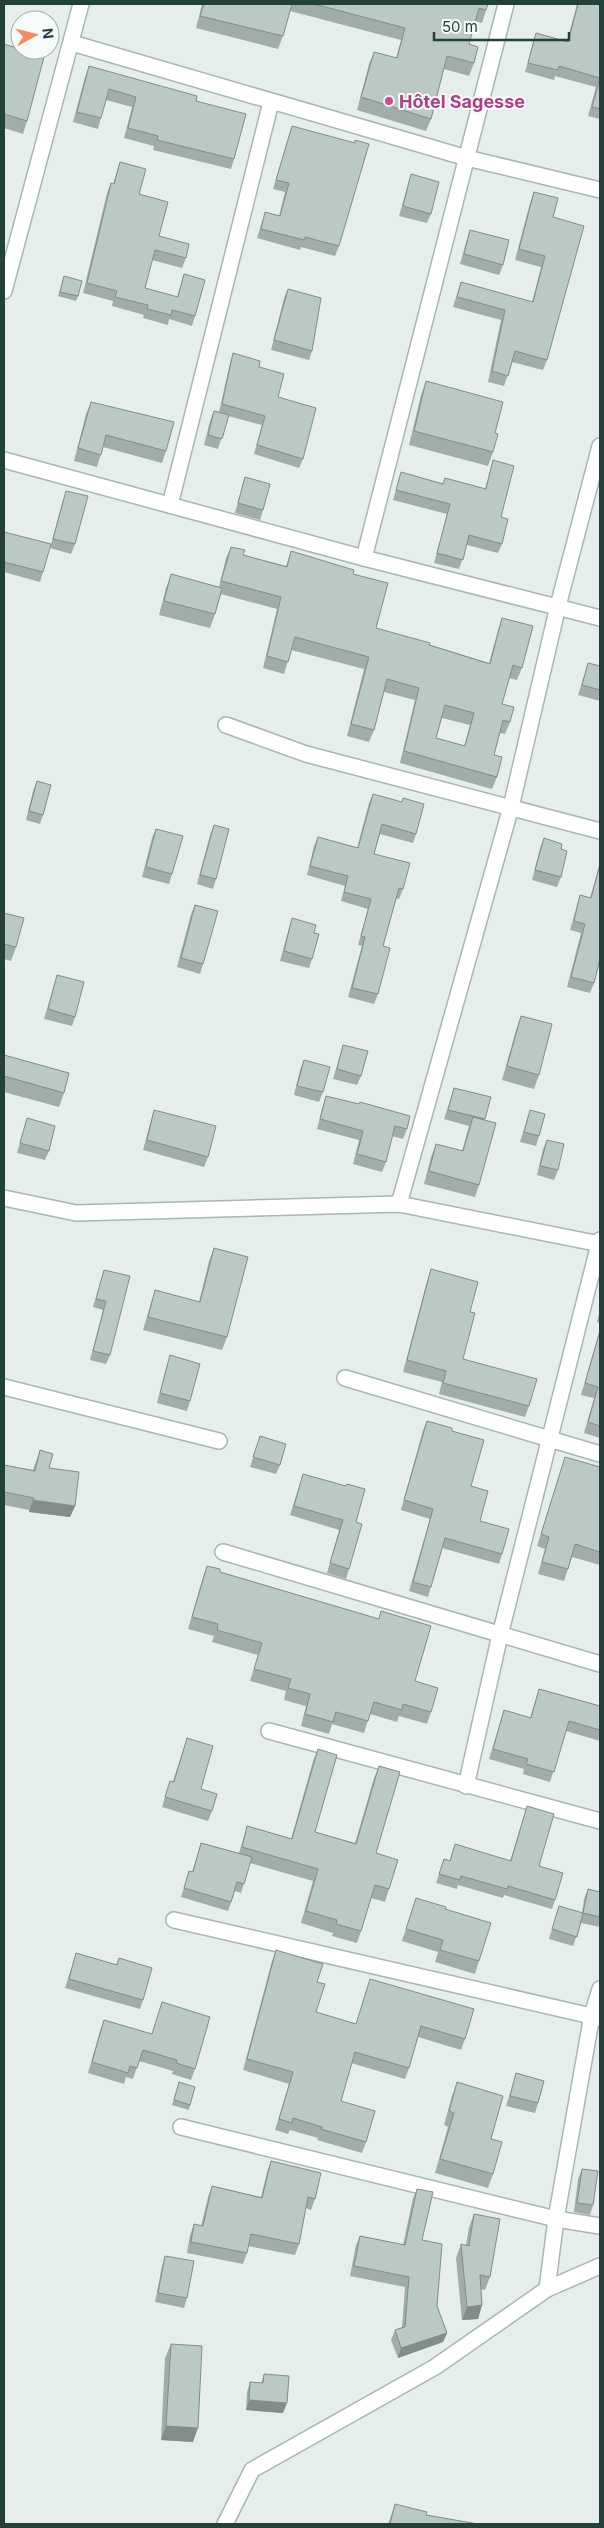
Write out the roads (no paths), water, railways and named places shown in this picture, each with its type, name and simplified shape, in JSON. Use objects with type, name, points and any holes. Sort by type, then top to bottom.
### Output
[{"type":"street","points":[[4,291],[81,4]]},
{"type":"street","points":[[364,558],[506,4]]},
{"type":"street","points":[[72,43],[467,158],[600,190]]},
{"type":"street","points":[[170,505],[270,102]]},
{"type":"street","points":[[399,1204],[511,807],[558,606],[600,446]]},
{"type":"street","points":[[4,460],[364,558],[600,618]]},
{"type":"street","points":[[226,725],[306,754],[600,830]]},
{"type":"street","points":[[4,1198],[76,1214],[399,1204],[600,1243],[548,1440],[500,1635],[466,1786]]},
{"type":"street","points":[[345,1378],[600,1454]]},
{"type":"street","points":[[4,1387],[219,1441]]},
{"type":"street","points":[[223,1552],[600,1664]]},
{"type":"street","points":[[269,1731],[600,1821]]},
{"type":"street","points":[[174,1920],[596,2017]]},
{"type":"street","points":[[547,2289],[556,2219],[600,1989]]},
{"type":"street","points":[[181,2126],[556,2219],[600,2226]]},
{"type":"street","points":[[225,2524],[252,2470],[434,2367],[547,2289],[600,2266]]},
{"type":"place","name":"Hôtel Sagesse","points":[[389,101]]}]
